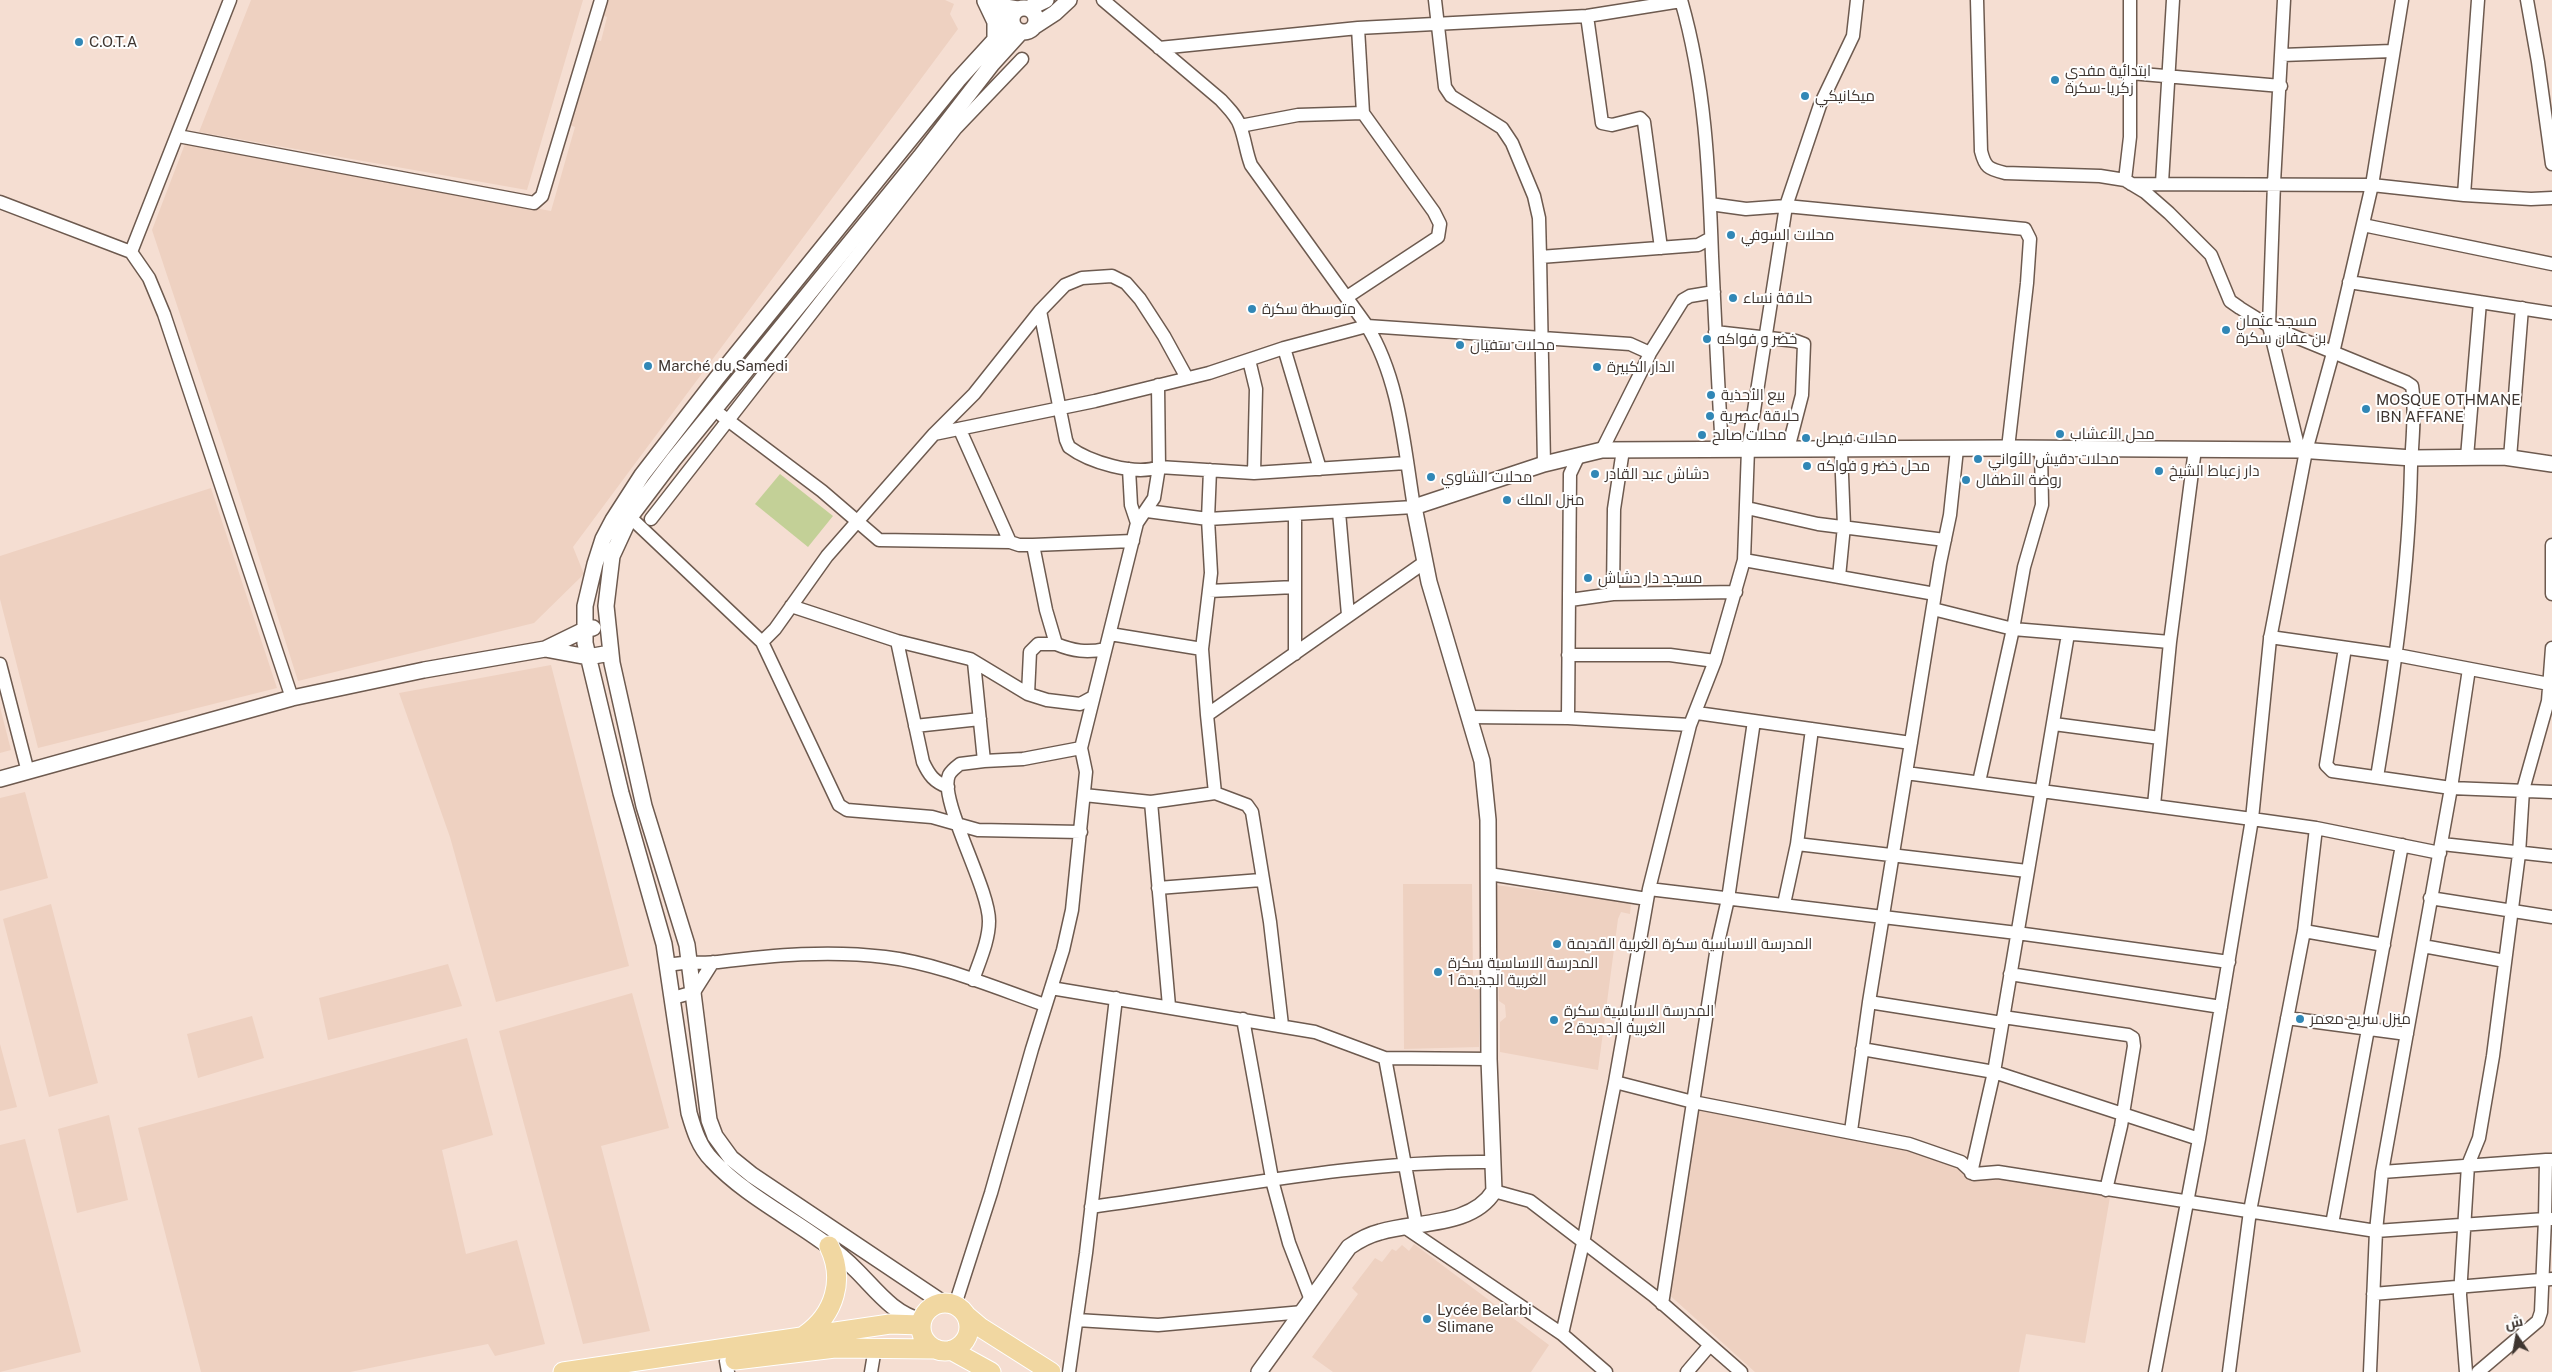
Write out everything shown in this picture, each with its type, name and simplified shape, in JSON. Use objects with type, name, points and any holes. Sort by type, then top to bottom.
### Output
[{"type":"main road","points":[[805,1335],[824,1318],[835,1295],[837,1270],[829,1246]]},
{"type":"main road","points":[[991,1372],[925,1339],[922,1323],[930,1308],[955,1308],[980,1327],[1051,1372]]},
{"type":"main road","points":[[655,1372],[727,1366],[835,1348],[943,1349],[963,1343],[967,1337],[969,1323],[955,1308]]},
{"type":"main road","points":[[563,1372],[727,1349],[805,1335],[890,1324],[922,1323]]},
{"type":"street","points":[[131,252],[230,0]]},
{"type":"street","points":[[178,136],[534,203],[542,196],[601,0]]},
{"type":"street","points":[[651,519],[727,420],[826,269],[995,38],[1046,0]]},
{"type":"street","points":[[987,2],[1003,5],[1022,19],[1055,14],[1068,0]]},
{"type":"street","points":[[1103,0],[1221,100],[1234,114],[1240,126],[1245,150],[1251,165],[1368,326],[1381,349],[1390,373],[1425,562],[1482,761],[1488,820],[1489,1059],[1491,1162],[1494,1191],[1488,1201],[1475,1210],[1453,1218],[1410,1225],[1364,1237],[1349,1247],[1259,1372]]},
{"type":"street","points":[[1435,0],[1445,87],[1451,96],[1468,108],[1496,122],[1512,143],[1537,207],[1540,257],[1544,464]]},
{"type":"street","points":[[1562,1334],[1583,1243],[1615,1082],[1648,894],[1690,725],[1697,713],[1715,661],[1744,560],[1748,449],[1786,206],[1823,97],[1853,36],[1857,0]]},
{"type":"street","points":[[1977,0],[1981,150],[1984,164],[1993,170],[2005,173],[2100,176],[2128,182],[2372,185],[2464,195],[2532,199],[2552,198]]},
{"type":"street","points":[[2128,182],[2130,137],[2130,0]]},
{"type":"street","points":[[2162,183],[2172,0]]},
{"type":"street","points":[[2284,0],[2281,86],[2274,183],[2269,326],[2302,451]]},
{"type":"street","points":[[2155,1372],[2199,1139],[2252,819],[2270,637],[2302,451],[2333,352],[2372,185],[2392,51],[2402,0]]},
{"type":"street","points":[[2464,195],[2478,0]]},
{"type":"street","points":[[2527,0],[2538,62],[2552,164]]},
{"type":"street","points":[[1159,48],[1358,28],[1587,16],[1681,1],[1690,30],[1700,79],[1710,204],[1722,450]]},
{"type":"street","points":[[987,2],[995,22],[995,38]]},
{"type":"street","points":[[1587,16],[1602,123],[1612,125],[1640,118],[1644,122],[1661,248]]},
{"type":"street","points":[[926,134],[952,124],[1022,19]]},
{"type":"street","points":[[1346,297],[1438,237],[1440,230],[1434,212],[1363,113],[1358,28]]},
{"type":"street","points":[[2282,55],[2392,51]]},
{"type":"street","points":[[922,1323],[905,1316],[891,1306],[856,1269],[829,1246],[730,1177],[703,1149],[690,1113],[669,965],[621,793],[588,657],[584,630],[585,606],[603,539],[625,499],[760,326],[826,269],[952,124],[1022,59]]},
{"type":"street","points":[[2130,73],[2281,86]]},
{"type":"street","points":[[1240,126],[1298,115],[1363,113]]},
{"type":"street","points":[[2128,182],[2145,192],[2169,213],[2211,255],[2230,300],[2269,326],[2410,383],[2412,391],[2410,517],[2397,655],[2377,777]]},
{"type":"street","points":[[0,202],[131,252],[149,278],[161,307],[292,698]]},
{"type":"street","points":[[1710,204],[1746,209],[1786,206],[2025,229],[2030,239],[2027,283],[2008,448]]},
{"type":"street","points":[[2362,225],[2552,264]]},
{"type":"street","points":[[1540,257],[1698,245],[1712,238]]},
{"type":"street","points":[[762,642],[775,629],[826,556],[934,434],[974,394],[1040,311],[1072,280],[1099,275],[1112,276],[1126,283],[1140,299],[1187,378]]},
{"type":"street","points":[[2349,282],[2552,313]]},
{"type":"street","points":[[1602,450],[1650,353],[1683,300],[1690,296],[1714,292]]},
{"type":"street","points":[[2467,458],[2480,302]]},
{"type":"street","points":[[2510,458],[2522,308]]},
{"type":"street","points":[[1040,311],[1058,407],[1069,447],[1093,458],[1129,469],[1148,471],[1159,467],[1254,473],[1406,463]]},
{"type":"street","points":[[760,326],[779,341]]},
{"type":"street","points":[[934,434],[960,430],[1187,378],[1284,348],[1368,326],[1630,344],[1650,353]]},
{"type":"street","points":[[1715,332],[1796,341],[1804,344],[1802,395],[1788,449]]},
{"type":"street","points":[[779,341],[713,409],[630,517],[620,535],[611,564],[606,595],[606,626],[610,654],[618,697],[644,806],[687,945],[694,992],[704,1094],[709,1120],[715,1136],[731,1158],[804,1211],[955,1308],[994,1184],[1045,1005],[1063,950],[1072,910],[1086,772],[1081,748],[1137,523],[1147,511],[1154,498],[1159,467],[1158,385]]},
{"type":"street","points":[[1284,348],[1320,468]]},
{"type":"street","points":[[1249,360],[1256,389],[1254,473]]},
{"type":"street","points":[[713,409],[883,542],[1010,542],[1019,545],[1033,545],[1133,541]]},
{"type":"street","points":[[960,430],[1010,542]]},
{"type":"street","points":[[1979,782],[2013,629],[2024,567],[2042,505],[2041,448]]},
{"type":"street","points":[[1851,1131],[1892,855],[1935,594],[1950,516],[1957,449]]},
{"type":"street","points":[[1147,511],[1208,519],[1414,508],[1544,464],[1579,454],[1602,450],[2195,449],[2302,451],[2412,458],[2510,458],[2552,464]]},
{"type":"street","points":[[2154,805],[2170,642],[2195,449]]},
{"type":"street","points":[[1613,594],[1614,509],[1623,450]]},
{"type":"street","points":[[1840,578],[1844,526],[1841,450]]},
{"type":"street","points":[[1568,718],[1570,474],[1579,454]]},
{"type":"street","points":[[1129,469],[1131,505],[1137,523]]},
{"type":"street","points":[[1210,470],[1208,519],[1211,573],[1202,649],[1215,793]]},
{"type":"street","points":[[1747,508],[1818,524],[1945,540]]},
{"type":"street","points":[[1339,512],[1348,615]]},
{"type":"street","points":[[1295,654],[1296,515]]},
{"type":"street","points":[[630,517],[762,642],[839,805],[847,810],[932,817],[959,826],[1008,832],[1081,832]]},
{"type":"street","points":[[1033,545],[1046,610],[1056,644]]},
{"type":"street","points":[[2552,545],[2552,594]]},
{"type":"street","points":[[1744,560],[1935,594]]},
{"type":"street","points":[[1207,716],[1425,562]]},
{"type":"street","points":[[1209,591],[1295,587]]},
{"type":"street","points":[[1570,600],[1613,594],[1736,592]]},
{"type":"street","points":[[791,606],[898,641],[974,662],[1028,694],[1047,700],[1080,704],[1093,697]]},
{"type":"street","points":[[1933,609],[2013,629],[2170,642]]},
{"type":"street","points":[[0,779],[292,698],[424,670],[545,648],[584,630],[606,626]]},
{"type":"street","points":[[1110,634],[1202,649]]},
{"type":"street","points":[[1972,1173],[1994,1072],[2068,634]]},
{"type":"street","points":[[2270,637],[2397,655],[2549,684]]},
{"type":"street","points":[[898,641],[919,748],[928,773],[936,782],[948,787]]},
{"type":"street","points":[[1028,694],[1030,652],[1038,644],[1056,644],[1069,650],[1090,652],[1106,649]]},
{"type":"street","points":[[545,648],[588,657],[610,654]]},
{"type":"street","points":[[2345,648],[2326,765],[2332,771],[2451,788],[2552,792]]},
{"type":"street","points":[[2466,1372],[2460,1289],[2468,1165],[2479,1138],[2519,853],[2523,790],[2548,701],[2552,648]]},
{"type":"street","points":[[1568,655],[1670,655],[1715,661]]},
{"type":"street","points":[[974,662],[984,761]]},
{"type":"street","points":[[0,664],[28,772]]},
{"type":"street","points":[[2370,1372],[2376,1231],[2382,1172],[2430,898],[2441,848],[2468,669]]},
{"type":"street","points":[[1697,713],[1911,743]]},
{"type":"street","points":[[1469,717],[1568,718],[1690,725]]},
{"type":"street","points":[[915,726],[980,719]]},
{"type":"street","points":[[1662,1304],[1717,947],[1728,899],[1754,721]]},
{"type":"street","points":[[2054,724],[2160,738]]},
{"type":"street","points":[[1784,904],[1797,844],[1812,729]]},
{"type":"street","points":[[973,980],[987,935],[989,920],[986,900],[959,826],[948,787],[948,776],[960,764],[1024,759],[1081,748]]},
{"type":"street","points":[[1906,773],[2316,828],[2402,845],[2552,856]]},
{"type":"street","points":[[1084,795],[1151,802],[1215,793],[1247,805],[1252,812],[1261,880],[1270,922],[1282,1025]]},
{"type":"street","points":[[1151,802],[1169,1006]]},
{"type":"street","points":[[2229,1372],[2250,1211],[2304,931],[2316,828]]},
{"type":"street","points":[[1797,844],[2027,871]]},
{"type":"street","points":[[2332,1224],[2402,845]]},
{"type":"street","points":[[1489,874],[1648,894],[1784,904],[2229,962]]},
{"type":"street","points":[[1158,888],[1261,880]]},
{"type":"street","points":[[2430,898],[2552,917]]},
{"type":"street","points":[[2304,931],[2384,945]]},
{"type":"street","points":[[2423,946],[2505,961]]},
{"type":"street","points":[[669,965],[689,961],[713,962],[774,955],[814,953],[886,957],[950,972],[1045,1005]]},
{"type":"street","points":[[673,998],[694,992],[713,962]]},
{"type":"street","points":[[2010,974],[2221,1007]]},
{"type":"street","points":[[1051,988],[1282,1025],[1315,1032],[1385,1058],[1489,1059]]},
{"type":"street","points":[[1069,1372],[1116,998]]},
{"type":"street","points":[[1869,1002],[2132,1037],[2134,1046],[2123,1115],[2106,1190]]},
{"type":"street","points":[[2287,1018],[2369,1027],[2407,1034]]},
{"type":"street","points":[[1242,1019],[1272,1179],[1307,1306]]},
{"type":"street","points":[[1862,1049],[1994,1072],[2061,1092],[2123,1115],[2199,1139]]},
{"type":"street","points":[[1385,1058],[1405,1163],[1410,1225],[1562,1334],[1606,1372]]},
{"type":"street","points":[[1615,1082],[1693,1102],[1851,1131],[1920,1147],[1962,1162],[1972,1173],[1998,1172],[2376,1231],[2548,1219]]},
{"type":"street","points":[[2382,1172],[2549,1160],[2548,1280],[2541,1312],[2538,1320],[2478,1372]]},
{"type":"street","points":[[1091,1207],[1207,1191],[1272,1179],[1405,1163],[1491,1162]]},
{"type":"street","points":[[1494,1191],[1530,1201],[1662,1304],[1741,1372]]},
{"type":"street","points":[[2373,1294],[2460,1289],[2548,1280]]},
{"type":"street","points":[[1077,1320],[1158,1325],[1307,1306]]},
{"type":"street","points":[[1687,1372],[1710,1345]]},
{"type":"street","points":[[871,1372],[874,1348]]},
{"type":"shaded area","points":[[251,0],[583,0],[527,190],[199,132]]},
{"type":"shaded area","points":[[602,0],[945,0],[954,4],[950,14],[958,29],[573,547],[584,574],[534,623],[298,681],[225,450],[152,230],[185,144],[551,211],[575,127],[566,124],[590,38],[601,41],[607,17],[598,14]]},
{"type":"shaded area","points":[[211,488],[277,688],[38,748],[0,599],[0,556]]},
{"type":"shaded area","points":[[551,665],[629,966],[496,1002],[450,837],[399,693]]},
{"type":"shaded area","points":[[0,707],[11,750],[0,753]]},
{"type":"shaded area","points":[[25,792],[48,878],[0,891],[0,798]]},
{"type":"shaded area","name":"المدرسة الاساسية سكرة الغربية الجديدة 1","points":[[1403,884],[1472,884],[1473,981],[1479,987],[1479,1047],[1404,1049]]},
{"type":"shaded area","points":[[1496,885],[1631,903],[1630,914],[1621,912],[1618,919],[1598,1070],[1500,1052],[1500,1022],[1506,1017],[1505,1005],[1499,1001]]},
{"type":"shaded area","points":[[51,904],[98,1083],[49,1097],[3,919]]},
{"type":"shaded area","points":[[448,964],[462,1006],[328,1040],[319,998]]},
{"type":"shaded area","points":[[632,993],[669,1128],[601,1146],[650,1331],[583,1344],[499,1031]]},
{"type":"shaded area","points":[[252,1016],[264,1058],[198,1078],[187,1034]]},
{"type":"shaded area","points":[[467,1038],[493,1135],[442,1150],[466,1254],[517,1240],[545,1344],[495,1356],[488,1344],[350,1372],[201,1372],[138,1128]]},
{"type":"shaded area","points":[[0,1044],[17,1107],[0,1111]]},
{"type":"shaded area","points":[[1696,1105],[1848,1132],[1964,1165],[1967,1174],[2111,1191],[2085,1343],[2026,1334],[2019,1372],[1755,1372],[1665,1291]]},
{"type":"shaded area","points":[[109,1115],[128,1200],[77,1213],[58,1129]]},
{"type":"shaded area","points":[[25,1139],[81,1352],[0,1372],[0,1145]]},
{"type":"shaded area","name":"Lycée Belarbi Slimane","points":[[1414,1244],[1549,1345],[1531,1372],[1333,1372],[1312,1357],[1358,1294],[1352,1288],[1375,1258],[1382,1262],[1392,1249],[1396,1251],[1402,1245],[1409,1251]]},
{"type":"green space","points":[[780,474],[833,516],[808,547],[755,504]]},
{"type":"place","name":"C.O.T.A","points":[[79,42]]},
{"type":"place","name":"ابتدائية مفدي زكريا-سكرة","points":[[2055,80]]},
{"type":"place","name":"ميكانيكي","points":[[1805,96]]},
{"type":"place","name":"محلات السوفي","points":[[1731,235]]},
{"type":"place","name":"حلاقة نساء","points":[[1733,298]]},
{"type":"place","name":"متوسطة سكرة","points":[[1252,309]]},
{"type":"place","name":"مسجد عثمان بن عفان سكرة","points":[[2226,330]]},
{"type":"place","name":"خضر و فواكه","points":[[1707,339]]},
{"type":"place","name":"محلات سفيان","points":[[1460,345]]},
{"type":"place","name":"Marché du Samedi","points":[[648,366]]},
{"type":"place","name":"الدار الكبيرة","points":[[1597,367]]},
{"type":"place","name":"بيع الأحذية","points":[[1711,395]]},
{"type":"place","name":"MOSQUE OTHMANE IBN AFFANE","points":[[2366,409]]},
{"type":"place","name":"حلاقة عصرية","points":[[1710,416]]},
{"type":"place","name":"محل الأعشاب","points":[[2060,434]]},
{"type":"place","name":"محلات صالح","points":[[1702,435]]},
{"type":"place","name":"محلات فيصل","points":[[1806,438]]},
{"type":"place","name":"محلات دقيش للأواني","points":[[1978,459]]},
{"type":"place","name":"محل خضر و فواكه","points":[[1807,466]]},
{"type":"place","name":"دار زعباط الشيخ","points":[[2159,471]]},
{"type":"place","name":"دشاش عبد القادر","points":[[1595,474]]},
{"type":"place","name":"محلات الشاوي","points":[[1431,477]]},
{"type":"place","name":"روضة الأطفال","points":[[1966,480]]},
{"type":"place","name":"منزل الملك","points":[[1507,500]]},
{"type":"place","name":"مسجد دار دشاش","points":[[1588,578]]},
{"type":"place","name":"المدرسة الاساسية سكرة الغربية القديمة","points":[[1557,944]]},
{"type":"place","name":"المدرسة الاساسية سكرة الغربية الجديدة 1","points":[[1438,972]]},
{"type":"place","name":"منزل سريح معمر","points":[[2300,1019]]},
{"type":"place","name":"المدرسة الاساسية سكرة الغربية الجديدة 2","points":[[1554,1020]]},
{"type":"place","name":"Lycée Belarbi Slimane","points":[[1427,1319]]}]
